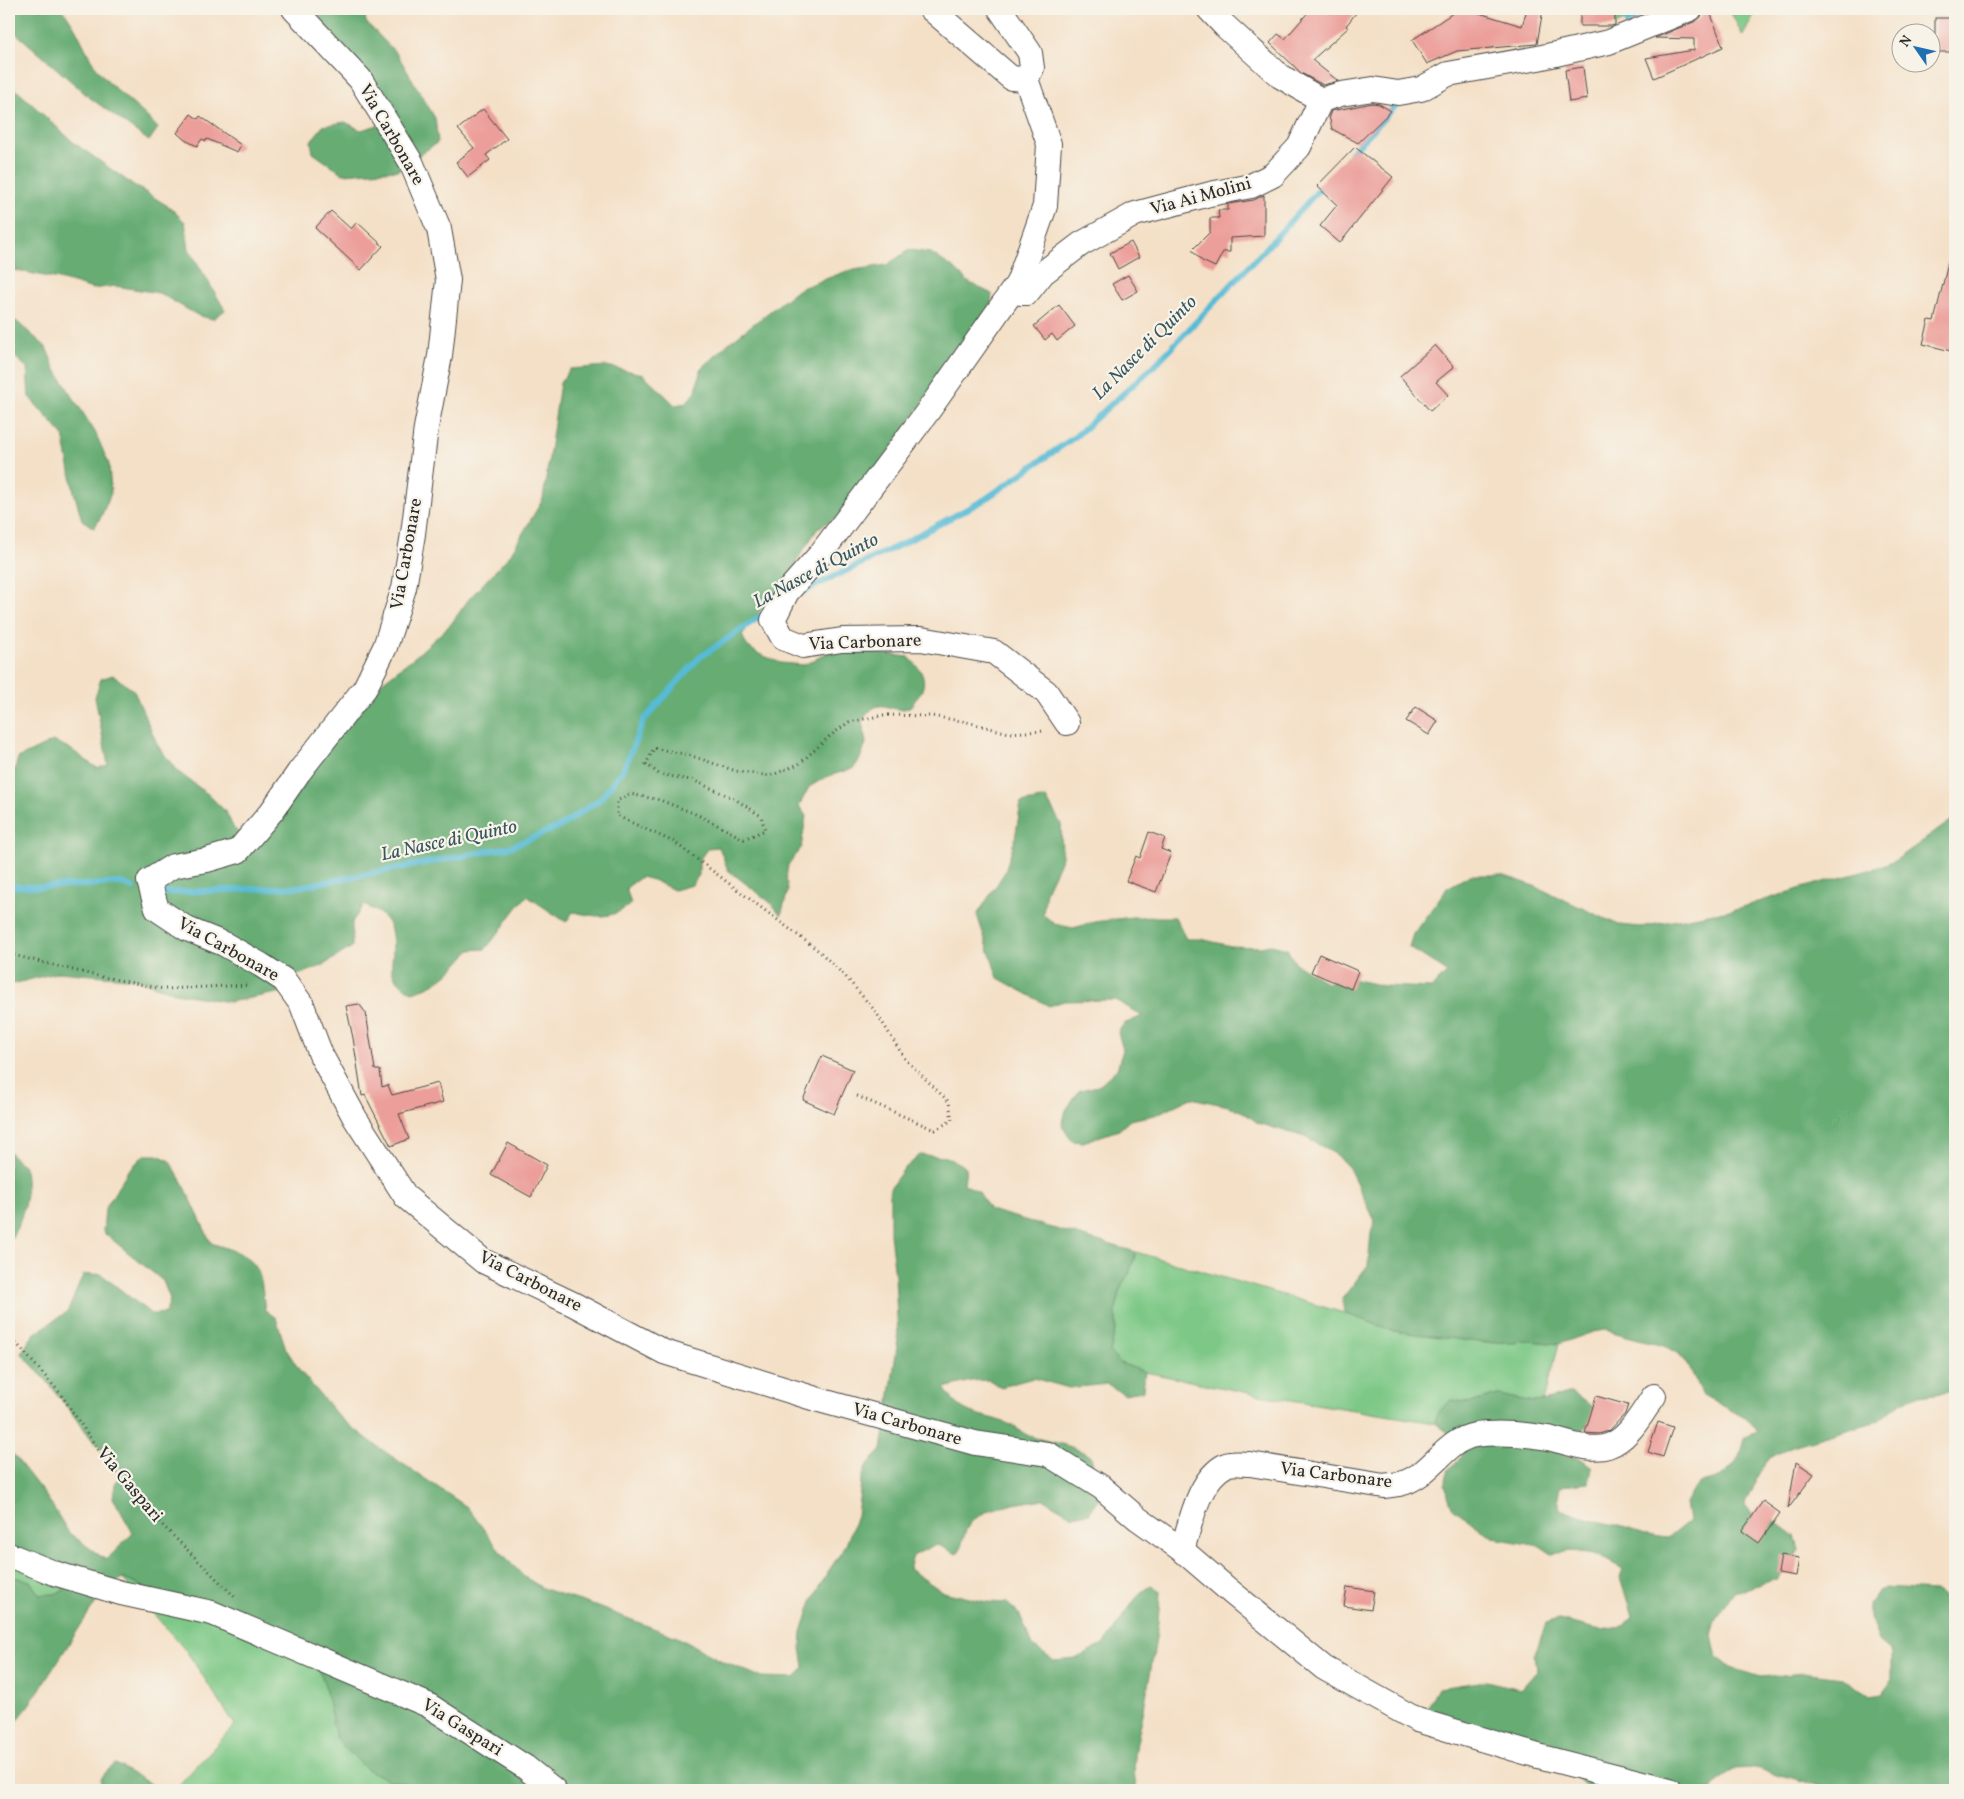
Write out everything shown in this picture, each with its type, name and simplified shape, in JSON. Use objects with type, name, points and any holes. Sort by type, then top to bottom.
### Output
[{"type":"street","name":"Via Carbonare","points":[[294,9],[360,79],[411,162],[439,229],[448,280],[440,356],[426,428],[413,534],[401,597],[386,647],[364,688],[299,772],[272,811],[238,851],[208,860],[174,866],[149,881],[157,908],[187,928],[224,944],[284,980],[302,1005],[321,1055],[355,1118],[406,1197],[483,1262],[573,1304],[664,1352],[819,1400],[975,1444],[1048,1454],[1101,1487],[1137,1518],[1182,1550],[1324,1668],[1417,1720],[1538,1756],[1670,1790]]},
{"type":"street","points":[[931,9],[1011,78],[1026,79],[1032,68],[1030,52],[1000,9]]},
{"type":"street","points":[[1210,9],[1225,26],[1280,76],[1321,100],[1373,88],[1398,93],[1421,89],[1448,74],[1538,58],[1609,42],[1690,9]]},
{"type":"street","name":"Via Carbonare","points":[[1026,79],[1049,144],[1045,206],[1018,283],[928,411],[819,556],[787,592],[773,620],[783,638],[803,646],[842,640],[921,639],[994,652],[1046,692],[1067,723]]},
{"type":"street","name":"Via Ai Molini","points":[[1018,283],[1021,293],[1027,293],[1043,273],[1081,244],[1135,214],[1210,194],[1250,186],[1273,175],[1299,147],[1321,100]]},
{"type":"street","name":"Via Carbonare","points":[[1182,1550],[1200,1494],[1215,1474],[1228,1464],[1250,1464],[1384,1486],[1401,1484],[1419,1475],[1452,1445],[1472,1436],[1493,1433],[1519,1434],[1584,1446],[1607,1446],[1622,1439],[1654,1396]]},
{"type":"street","name":"Via Gaspari","points":[[9,1555],[54,1573],[121,1593],[212,1613],[411,1697],[436,1710],[525,1768],[554,1790]]},
{"type":"path","points":[[857,1096],[935,1130],[952,1120],[948,1102],[905,1059],[876,1012],[845,976],[819,951],[674,842],[617,816],[617,801],[630,794],[660,800],[698,814],[744,838],[765,830],[761,816],[735,798],[695,781],[659,774],[646,764],[654,748],[689,755],[736,771],[770,776],[799,764],[830,736],[849,722],[884,715],[931,716],[968,722],[1009,733],[1045,732],[1067,723]]},
{"type":"path","points":[[9,954],[93,975],[164,989],[258,984]]},
{"type":"path","name":"Via Gaspari","points":[[9,1335],[60,1393],[106,1460],[148,1511],[237,1599]]},
{"type":"green space","points":[[9,9],[62,9],[68,16],[97,69],[158,128],[149,141],[89,97],[9,27]]},
{"type":"green space","points":[[293,9],[364,9],[366,22],[397,54],[435,118],[438,142],[398,170],[343,174],[313,153],[311,141],[323,126],[345,122],[361,130],[378,125],[387,104]]},
{"type":"green space","points":[[1587,9],[1651,9],[1615,25]]},
{"type":"green space","points":[[1729,9],[1757,9],[1743,36]]},
{"type":"green space","points":[[9,83],[73,142],[129,182],[171,208],[185,222],[189,249],[225,310],[213,319],[199,316],[159,293],[115,286],[93,289],[59,279],[9,269]]},
{"type":"green space","points":[[909,250],[931,253],[956,270],[968,282],[992,294],[991,305],[847,511],[818,528],[797,560],[787,587],[765,604],[742,635],[747,646],[757,653],[781,663],[804,665],[831,651],[851,650],[909,657],[918,667],[924,681],[921,692],[911,706],[897,709],[880,706],[868,713],[862,722],[866,743],[860,759],[854,768],[826,777],[809,787],[799,806],[806,816],[801,848],[788,865],[786,878],[788,891],[781,915],[771,903],[728,870],[719,847],[708,848],[699,860],[699,875],[692,885],[674,890],[653,880],[641,877],[626,888],[631,904],[610,915],[597,916],[573,912],[566,922],[527,896],[485,949],[470,950],[444,977],[430,986],[412,992],[400,983],[393,974],[393,941],[390,927],[383,917],[364,905],[352,922],[352,947],[322,966],[293,977],[283,992],[229,1002],[175,993],[136,979],[59,972],[9,985],[9,792],[18,758],[53,741],[69,748],[97,768],[108,765],[95,697],[101,679],[113,675],[134,691],[158,746],[177,771],[209,795],[226,812],[234,829],[242,834],[373,689],[417,655],[451,624],[469,599],[510,555],[543,499],[560,383],[570,369],[606,366],[643,374],[675,405],[686,403],[696,391],[701,368],[730,342],[799,289],[847,271],[887,265]]},
{"type":"green space","points":[[9,315],[46,347],[54,367],[95,432],[109,464],[111,493],[94,528],[82,520],[74,492],[63,435],[29,397],[27,368],[9,351]]},
{"type":"green space","points":[[1046,798],[1061,824],[1062,857],[1046,891],[1043,914],[1054,924],[1073,928],[1095,922],[1132,917],[1175,917],[1186,939],[1201,939],[1231,946],[1260,947],[1271,945],[1287,949],[1295,963],[1327,983],[1352,979],[1384,986],[1432,988],[1447,972],[1409,947],[1413,934],[1447,888],[1470,875],[1502,875],[1532,885],[1619,925],[1641,927],[1740,908],[1805,887],[1866,871],[1896,860],[1955,818],[1955,1390],[1920,1395],[1901,1403],[1878,1421],[1792,1446],[1770,1458],[1760,1471],[1745,1504],[1755,1519],[1775,1520],[1795,1535],[1799,1550],[1792,1564],[1777,1579],[1734,1592],[1716,1619],[1712,1635],[1717,1658],[1732,1668],[1761,1677],[1803,1673],[1842,1678],[1869,1695],[1882,1693],[1892,1679],[1892,1652],[1879,1641],[1870,1618],[1870,1603],[1877,1593],[1885,1588],[1934,1591],[1955,1606],[1955,1790],[1834,1790],[1756,1768],[1733,1769],[1712,1790],[1592,1790],[1582,1783],[1560,1759],[1426,1715],[1438,1688],[1486,1681],[1521,1689],[1537,1671],[1535,1653],[1546,1624],[1559,1620],[1601,1630],[1623,1627],[1632,1616],[1620,1577],[1623,1569],[1595,1554],[1573,1551],[1552,1554],[1540,1546],[1493,1538],[1453,1509],[1444,1485],[1449,1469],[1462,1456],[1458,1445],[1452,1437],[1435,1423],[1438,1412],[1452,1400],[1470,1403],[1498,1395],[1533,1402],[1571,1393],[1592,1406],[1591,1415],[1586,1426],[1559,1442],[1563,1455],[1580,1458],[1592,1467],[1589,1483],[1560,1486],[1558,1497],[1560,1509],[1652,1536],[1668,1538],[1689,1521],[1686,1503],[1697,1486],[1716,1479],[1727,1472],[1739,1457],[1745,1438],[1757,1432],[1747,1419],[1703,1395],[1687,1363],[1678,1353],[1664,1346],[1605,1330],[1593,1332],[1559,1344],[1531,1341],[1487,1343],[1394,1331],[1344,1313],[1342,1299],[1368,1265],[1371,1233],[1375,1221],[1349,1168],[1337,1155],[1305,1137],[1258,1123],[1243,1112],[1228,1106],[1191,1098],[1155,1115],[1130,1120],[1119,1130],[1083,1142],[1072,1141],[1062,1126],[1066,1110],[1080,1090],[1098,1086],[1117,1069],[1123,1050],[1118,1032],[1124,1024],[1142,1016],[1116,1000],[1064,1001],[1049,1006],[998,978],[977,915],[1005,872],[1015,839],[1021,803]]},
{"type":"green space","points":[[9,1151],[24,1166],[26,1195],[19,1224],[9,1241]]},
{"type":"green space","points":[[144,1155],[157,1155],[169,1160],[185,1187],[211,1243],[239,1253],[256,1267],[261,1283],[265,1310],[276,1318],[286,1349],[300,1371],[340,1418],[381,1449],[467,1507],[500,1551],[523,1576],[544,1589],[677,1637],[722,1661],[761,1677],[795,1678],[804,1667],[801,1648],[802,1632],[812,1601],[846,1545],[857,1515],[861,1482],[866,1466],[882,1450],[898,1339],[895,1276],[890,1234],[890,1188],[903,1170],[920,1155],[946,1157],[966,1167],[964,1184],[979,1192],[990,1210],[1136,1252],[1129,1274],[1122,1284],[1116,1308],[1116,1326],[1110,1353],[1120,1363],[1145,1372],[1143,1391],[1124,1394],[1107,1384],[1069,1388],[1033,1378],[1001,1387],[989,1380],[971,1381],[944,1388],[951,1398],[966,1410],[999,1420],[1029,1436],[1076,1449],[1091,1457],[1101,1496],[1089,1513],[1073,1516],[1043,1499],[993,1509],[976,1518],[969,1525],[957,1554],[936,1544],[913,1556],[909,1569],[943,1592],[987,1602],[1007,1603],[1020,1615],[1033,1646],[1054,1661],[1075,1659],[1103,1645],[1139,1594],[1151,1586],[1160,1591],[1154,1653],[1136,1752],[1134,1771],[1137,1790],[673,1790],[641,1784],[628,1790],[447,1790],[390,1781],[366,1769],[336,1739],[324,1682],[315,1660],[122,1578],[107,1588],[90,1611],[9,1733],[9,1576],[30,1581],[39,1595],[55,1594],[65,1590],[29,1555],[9,1550],[9,1449],[48,1499],[69,1533],[106,1560],[133,1533],[113,1498],[115,1484],[121,1474],[119,1461],[96,1445],[47,1381],[21,1353],[34,1334],[68,1311],[83,1275],[101,1274],[151,1314],[166,1313],[170,1299],[163,1281],[103,1232],[105,1209],[127,1172]]},
{"type":"green space","points":[[1136,1252],[1344,1313],[1394,1331],[1487,1343],[1531,1341],[1559,1344],[1543,1401],[1533,1402],[1498,1395],[1470,1403],[1452,1400],[1438,1412],[1435,1423],[1259,1395],[1145,1372],[1120,1363],[1110,1353],[1116,1326],[1116,1308],[1122,1284],[1129,1274]]},
{"type":"green space","points":[[9,1550],[29,1555],[65,1590],[55,1594],[39,1595],[30,1581],[9,1576]]},
{"type":"green space","points":[[122,1578],[315,1660],[324,1682],[447,1790],[174,1790],[235,1725],[187,1652]]},
{"type":"green space","points":[[116,1764],[161,1790],[101,1790],[102,1778]]},
{"type":"building","points":[[1311,9],[1359,9],[1346,26],[1348,28],[1312,60],[1338,81],[1323,85],[1301,73],[1270,43],[1278,34],[1285,39]]},
{"type":"building","points":[[1459,9],[1466,9],[1522,26],[1527,9],[1543,9],[1537,44],[1457,51],[1427,64],[1412,40]]},
{"type":"building","points":[[1580,9],[1615,9],[1615,25],[1580,26]]},
{"type":"building","points":[[1703,9],[1709,9],[1723,47],[1654,78],[1646,58],[1694,50],[1694,39],[1655,38],[1696,21],[1701,17]]},
{"type":"building","points":[[1935,18],[1955,18],[1955,52],[1942,52],[1942,22],[1935,22]]},
{"type":"building","points":[[1583,67],[1587,99],[1569,102],[1565,70]]},
{"type":"building","points":[[1373,103],[1379,104],[1391,111],[1358,143],[1332,129],[1329,116],[1331,111]]},
{"type":"building","points":[[483,109],[507,139],[486,155],[490,160],[468,177],[456,162],[474,148],[458,129]]},
{"type":"building","points":[[191,114],[198,119],[200,116],[241,145],[237,152],[207,139],[206,141],[202,139],[197,146],[185,140],[177,133]]},
{"type":"building","points":[[1355,147],[1393,177],[1340,243],[1320,226],[1337,205],[1317,186]]},
{"type":"building","points":[[1264,195],[1264,236],[1230,238],[1230,252],[1223,252],[1215,267],[1202,261],[1192,250],[1210,232],[1210,218],[1219,218],[1218,210],[1228,210],[1228,204],[1254,200]]},
{"type":"building","points":[[331,211],[351,229],[357,222],[383,246],[361,270],[315,228]]},
{"type":"building","points":[[1131,242],[1139,257],[1118,269],[1110,253]]},
{"type":"building","points":[[1949,259],[1955,260],[1955,352],[1923,344],[1929,320],[1934,321]]},
{"type":"building","points":[[1128,275],[1138,291],[1122,300],[1112,284]]},
{"type":"building","points":[[1059,305],[1075,326],[1057,341],[1052,334],[1045,340],[1034,326]]},
{"type":"building","points":[[1435,345],[1454,367],[1436,382],[1448,395],[1430,411],[1400,376]]},
{"type":"building","points":[[1416,707],[1438,721],[1429,735],[1406,721]]},
{"type":"building","points":[[1149,832],[1165,838],[1161,849],[1171,853],[1156,892],[1126,881],[1136,856],[1140,858]]},
{"type":"building","points":[[1319,954],[1358,971],[1351,989],[1311,972]]},
{"type":"building","points":[[359,1004],[366,1013],[375,1070],[380,1070],[382,1087],[388,1085],[392,1095],[438,1083],[443,1102],[399,1114],[409,1139],[391,1146],[365,1095],[362,1096],[346,1006]]},
{"type":"building","points":[[822,1056],[853,1070],[834,1114],[803,1100]]},
{"type":"building","points":[[508,1143],[547,1165],[531,1197],[491,1175]]},
{"type":"building","points":[[1596,1396],[1628,1405],[1625,1414],[1609,1431],[1599,1434],[1585,1433]]},
{"type":"building","points":[[1658,1422],[1673,1427],[1663,1457],[1648,1452]]},
{"type":"building","points":[[1796,1462],[1814,1474],[1788,1509]]},
{"type":"building","points":[[1763,1501],[1780,1513],[1759,1543],[1742,1531]]},
{"type":"building","points":[[1781,1555],[1799,1558],[1796,1576],[1778,1573]]},
{"type":"building","points":[[1347,1587],[1374,1591],[1371,1610],[1344,1606]]},
{"type":"waterway","name":"La Nasce di Quinto","points":[[1627,23],[1650,9]]},
{"type":"waterway","name":"La Nasce di Quinto","points":[[1351,153],[1401,100]]},
{"type":"waterway","name":"La Nasce di Quinto","points":[[796,595],[898,546],[984,500],[1076,436],[1154,366],[1325,183]]},
{"type":"waterway","name":"La Nasce di Quinto","points":[[157,893],[298,887],[510,847],[561,826],[600,799],[624,768],[644,720],[699,658],[768,611]]},
{"type":"waterway","name":"La Nasce di Quinto","points":[[9,886],[43,887],[122,883],[133,888]]}]
